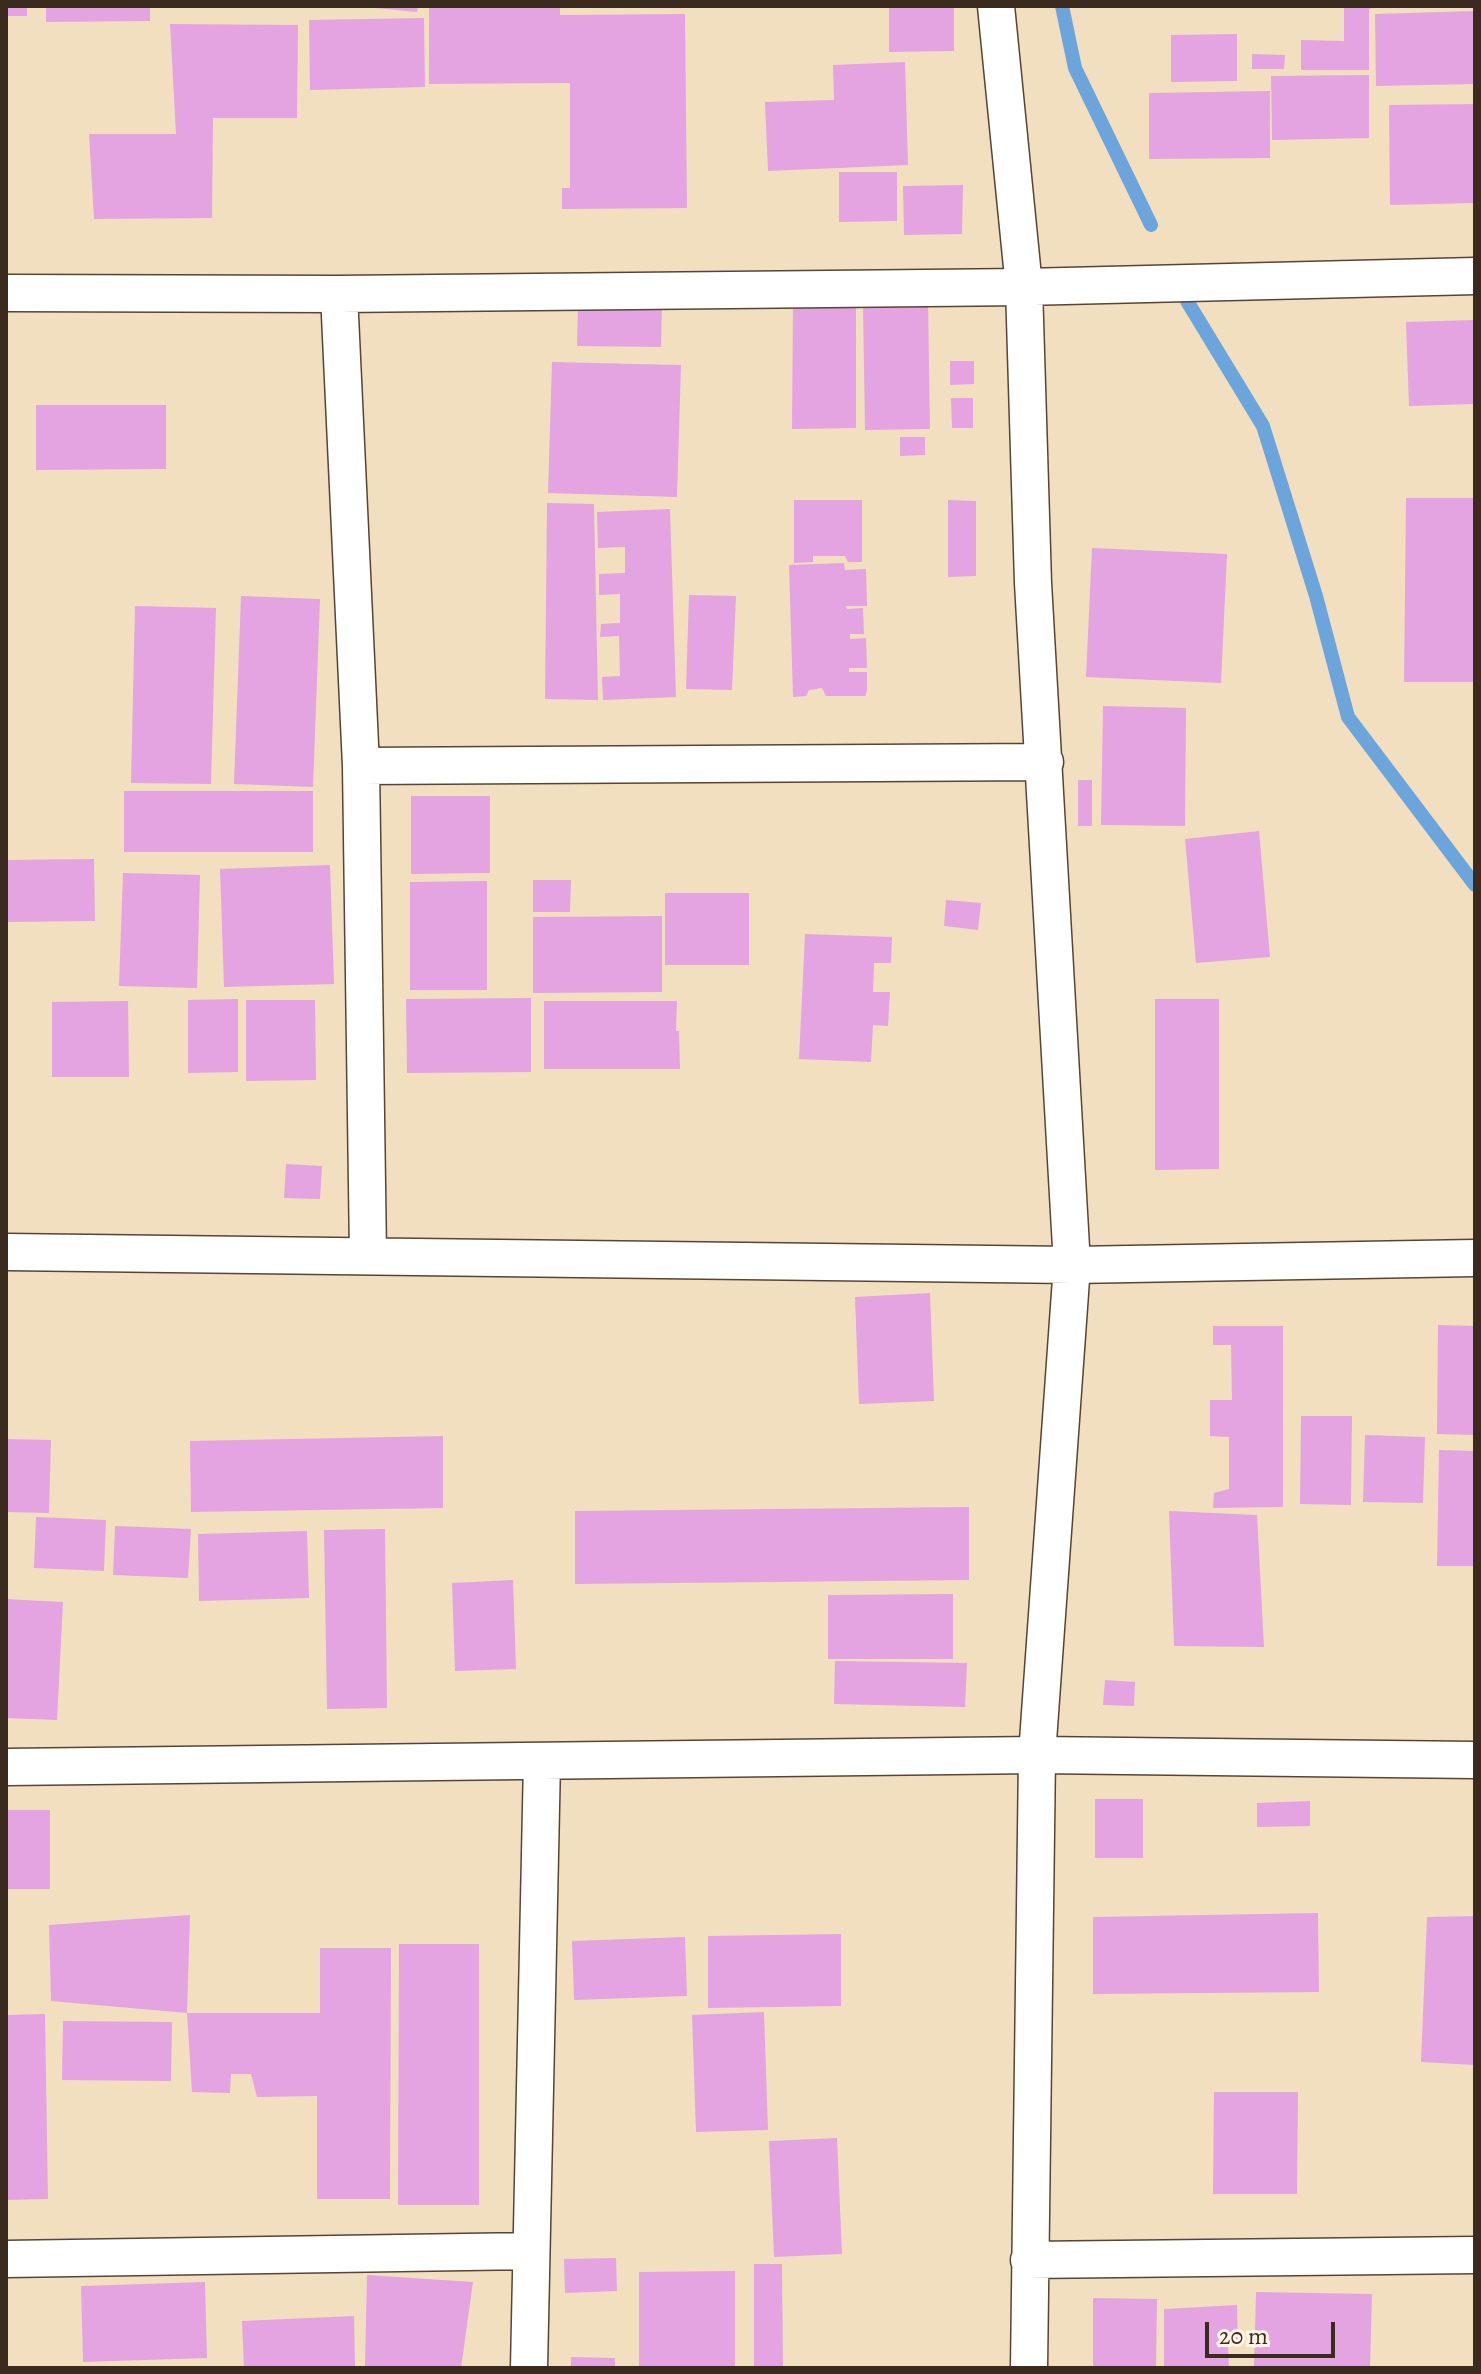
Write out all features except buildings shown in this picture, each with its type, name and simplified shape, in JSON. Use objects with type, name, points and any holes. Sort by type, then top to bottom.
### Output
[{"type":"street","points":[[996,6],[1024,287],[1033,583],[1072,1265],[1037,1755],[1029,2368]]},
{"type":"street","points":[[6,293],[339,294],[1024,287],[1475,276]]},
{"type":"street","points":[[339,294],[361,766],[368,1255]]},
{"type":"street","points":[[361,766],[1045,762]]},
{"type":"street","points":[[6,1252],[1072,1265],[1475,1258]]},
{"type":"street","points":[[6,1767],[1037,1755],[1475,1760]]},
{"type":"street","points":[[529,2368],[542,1761]]},
{"type":"street","points":[[6,2259],[531,2251]]},
{"type":"street","points":[[1029,2260],[1475,2255]]},
{"type":"waterway","points":[[1062,6],[1075,68],[1151,225]]},
{"type":"waterway","points":[[1187,301],[1263,426],[1316,596],[1348,717],[1475,885]]}]
